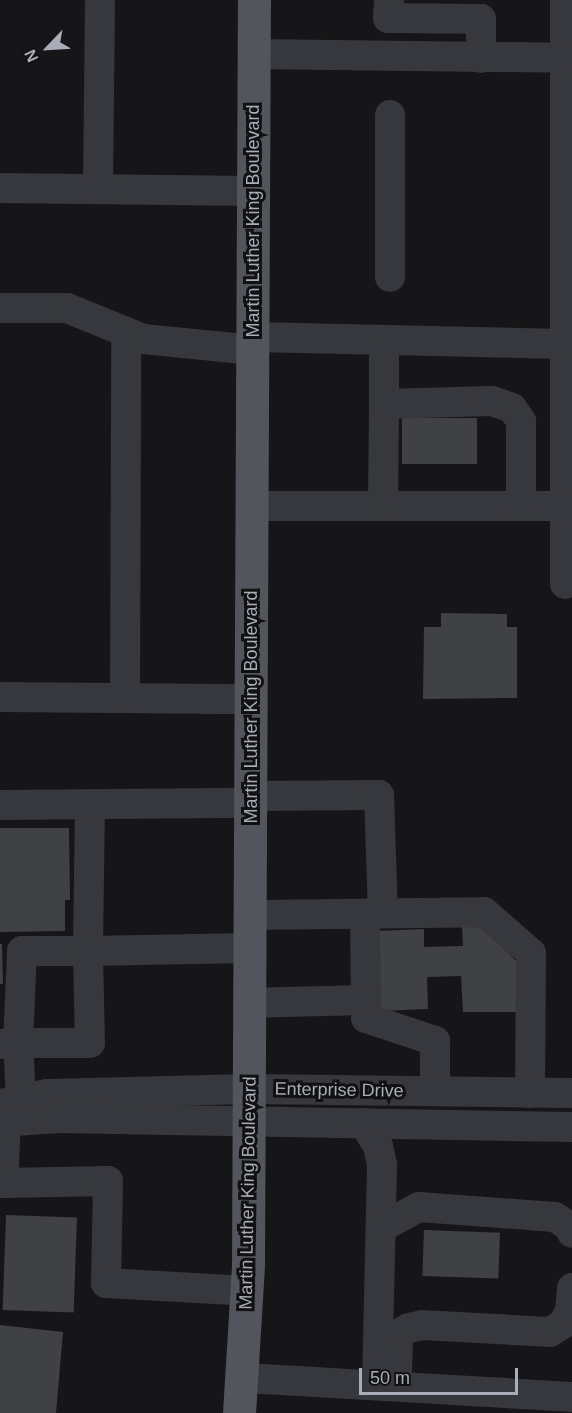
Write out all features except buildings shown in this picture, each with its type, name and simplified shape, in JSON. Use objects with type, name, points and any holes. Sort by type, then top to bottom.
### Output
[{"type":"main road","name":"Martin Luther King Boulevard","points":[[239,1413],[244,1378],[247,1291],[249,1121],[254,0]]},
{"type":"street","points":[[98,189],[100,0]]},
{"type":"street","points":[[388,0],[388,18],[481,19],[481,58]]},
{"type":"street","points":[[565,0],[565,584]]},
{"type":"street","points":[[254,54],[565,58]]},
{"type":"street","points":[[390,115],[390,277]]},
{"type":"street","points":[[0,188],[254,190]]},
{"type":"street","points":[[0,308],[67,308],[143,339],[253,343],[384,340],[566,344]]},
{"type":"street","points":[[125,698],[126,332]]},
{"type":"street","points":[[383,506],[384,340]]},
{"type":"street","points":[[384,404],[492,401],[512,408],[521,421],[521,506]]},
{"type":"street","points":[[252,506],[565,506]]},
{"type":"street","points":[[0,697],[251,699]]},
{"type":"street","points":[[0,805],[379,795],[374,914],[366,1018],[435,1041],[435,1091]]},
{"type":"street","points":[[9,1044],[90,1043],[88,951],[90,804]]},
{"type":"street","points":[[250,915],[484,912],[531,953],[530,1093]]},
{"type":"street","points":[[247,1291],[106,1283],[108,1181],[3,1183],[9,1044],[22,951],[250,948]]},
{"type":"street","points":[[249,1003],[366,1000]]},
{"type":"street","name":"Enterprise Drive","points":[[7,1111],[47,1094],[249,1089],[572,1093]]},
{"type":"street","name":"Enterprise Drive","points":[[7,1111],[249,1121],[572,1127]]},
{"type":"street","points":[[364,1123],[378,1146],[382,1165],[387,1385]]},
{"type":"street","points":[[421,1124],[402,1143],[397,1188],[404,1201],[420,1207],[555,1217],[571,1229]]},
{"type":"street","points":[[382,1227],[420,1207]]},
{"type":"street","points":[[387,1385],[398,1334],[422,1325],[550,1332],[563,1324],[570,1311],[572,1288]]},
{"type":"street","points":[[244,1378],[387,1385],[459,1401],[572,1397]]}]
